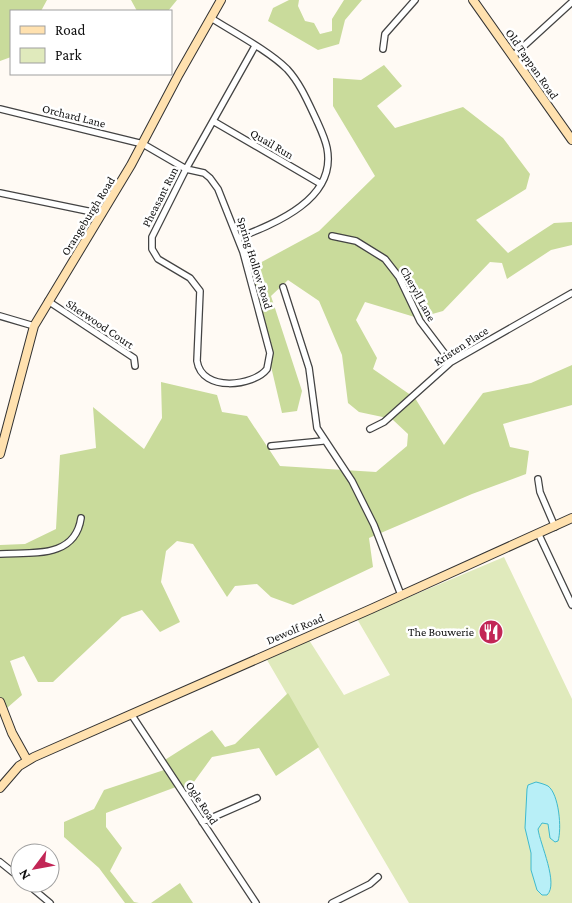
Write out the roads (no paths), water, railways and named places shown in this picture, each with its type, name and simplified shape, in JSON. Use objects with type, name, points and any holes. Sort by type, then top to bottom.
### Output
[{"type":"main road","name":"Orangeburgh Road","points":[[0,454],[34,326],[143,144],[221,0]]},
{"type":"main road","name":"Old Tappan Road","points":[[473,0],[572,140]]},
{"type":"main road","name":"Dewolf Road","points":[[27,760],[572,518]]},
{"type":"main road","points":[[0,702],[12,733],[27,760],[12,773],[0,788]]},
{"type":"street","points":[[383,49],[385,34],[415,0]]},
{"type":"street","points":[[513,56],[572,2]]},
{"type":"street","points":[[211,18],[287,69],[309,105],[327,148],[327,165],[321,184],[310,198],[283,218],[238,238]]},
{"type":"street","name":"Pheasant Run","points":[[236,381],[214,382],[201,372],[197,361],[200,291],[190,278],[162,262],[152,249],[154,231],[186,168],[254,46]]},
{"type":"street","name":"Orchard Lane","points":[[0,109],[143,144]]},
{"type":"street","name":"Quail Run","points":[[213,121],[321,184]]},
{"type":"street","name":"Spring Hollow Road","points":[[143,144],[186,168],[204,173],[215,183],[238,238],[271,358],[267,369],[259,377],[236,381]]},
{"type":"street","points":[[0,193],[102,214]]},
{"type":"street","name":"Cheryll Lane","points":[[332,236],[348,238],[366,245],[392,267],[404,286],[418,317],[451,362]]},
{"type":"street","points":[[283,287],[309,368],[317,428],[323,441],[352,481],[374,526],[401,595]]},
{"type":"street","name":"Kristen Place","points":[[370,429],[384,422],[451,362],[572,293]]},
{"type":"street","name":"Sherwood Court","points":[[48,301],[134,358],[135,366]]},
{"type":"street","points":[[0,316],[34,326]]},
{"type":"street","points":[[271,446],[323,441]]},
{"type":"street","points":[[538,478],[540,492],[555,527]]},
{"type":"street","points":[[0,554],[57,550],[68,544],[80,530],[81,518]]},
{"type":"street","points":[[539,534],[572,605]]},
{"type":"street","name":"Ogle Road","points":[[131,714],[256,903]]},
{"type":"street","points":[[202,822],[257,798]]},
{"type":"street","points":[[0,862],[10,870]]},
{"type":"street","points":[[332,903],[370,884],[378,877]]},
{"type":"street","points":[[38,893],[50,903]]},
{"type":"water","points":[[536,782],[548,786],[552,790],[557,804],[559,820],[558,841],[555,842],[550,838],[548,824],[542,823],[538,829],[550,873],[550,890],[547,895],[542,895],[537,890],[531,870],[531,853],[525,828],[527,789],[528,785]]},
{"type":"place","name":"The Bouwerie","points":[[491,632]]}]
